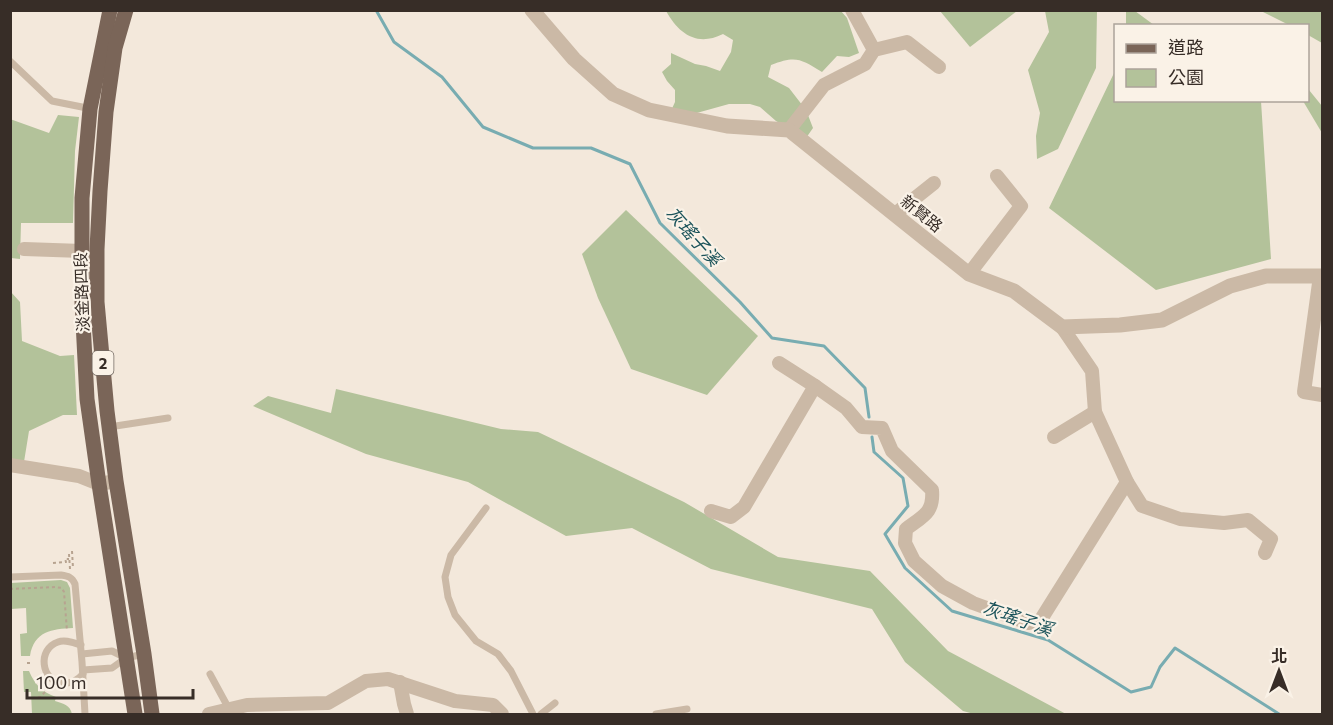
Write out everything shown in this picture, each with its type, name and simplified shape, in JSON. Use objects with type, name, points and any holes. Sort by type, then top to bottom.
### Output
[{"type":"main road","name":"淡金路四段","points":[[126,10],[116,48],[106,112],[97,237],[97,302],[116,481],[152,714]]},
{"type":"main road","name":"淡金路四段","points":[[106,12],[90,109],[82,198],[82,302],[87,399],[135,714]]},
{"type":"street","points":[[532,10],[574,59],[613,94],[649,110],[727,126],[789,130],[825,86],[865,64],[874,50],[907,42],[939,67]]},
{"type":"street","points":[[852,10],[874,50]]},
{"type":"street","name":"新賢路","points":[[789,130],[969,274],[1014,291],[1062,327]]},
{"type":"street","points":[[969,274],[1021,206],[997,176]]},
{"type":"street","points":[[895,214],[934,183]]},
{"type":"street","points":[[24,249],[82,251]]},
{"type":"street","points":[[1062,327],[1120,325],[1162,320],[1230,286],[1266,276],[1321,276],[1304,392],[1323,395]]},
{"type":"street","points":[[1062,327],[1092,371],[1095,412],[1127,483],[1142,506],[1180,519],[1224,523],[1248,520],[1271,539],[1265,553]]},
{"type":"street","points":[[779,363],[846,408],[862,427],[882,428],[892,451],[932,490],[933,500],[928,512],[906,528],[904,543],[914,561],[942,586],[973,603],[1028,623],[1040,621],[1127,483]]},
{"type":"street","points":[[711,511],[731,517],[744,507],[815,386]]},
{"type":"street","points":[[1053,437],[1095,412]]},
{"type":"street","points":[[10,465],[79,476],[99,484],[116,481]]},
{"type":"street","points":[[209,714],[247,705],[328,703],[366,681],[388,679],[400,682],[456,708],[493,705],[502,714]]},
{"type":"street","points":[[400,682],[407,714]]},
{"type":"lane","points":[[10,61],[52,100],[106,112]]},
{"type":"lane","points":[[109,427],[168,418]]},
{"type":"lane","points":[[486,507],[451,555],[446,577],[448,597],[455,615],[476,641],[498,654],[511,671],[533,714]]},
{"type":"lane","points":[[10,577],[72,573],[82,654],[85,714]]},
{"type":"lane","points":[[81,645],[70,641],[58,641],[49,647],[44,657],[44,666],[48,676],[57,682],[69,684],[78,680],[83,672]]},
{"type":"lane","points":[[82,654],[112,651],[126,658]]},
{"type":"lane","points":[[83,672],[112,668],[126,658],[144,654]]},
{"type":"lane","points":[[210,674],[229,710]]},
{"type":"lane","points":[[541,714],[555,703]]},
{"type":"lane","points":[[656,714],[687,709]]},
{"type":"path","points":[[54,568],[53,562],[66,562],[65,560],[70,556]]},
{"type":"path","points":[[70,556],[72,573]]},
{"type":"path","points":[[70,556],[72,573]]},
{"type":"path","points":[[10,589],[62,588],[67,631]]},
{"type":"path","points":[[27,663],[33,663]]},
{"type":"path","points":[[32,698],[40,698],[47,690]]},
{"type":"green space","points":[[666,11],[841,11],[847,18],[859,53],[849,57],[837,56],[822,72],[809,64],[793,59],[771,65],[768,77],[789,88],[806,110],[813,128],[806,138],[776,121],[760,107],[750,104],[729,104],[693,114],[670,113],[675,102],[675,90],[662,72],[671,64],[671,53],[695,64],[720,71],[731,52],[733,40],[723,34],[705,39],[690,36],[677,26]]},
{"type":"green space","points":[[940,11],[1017,11],[970,47]]},
{"type":"green space","points":[[1045,11],[1097,11],[1096,68],[1058,149],[1037,159],[1036,136],[1040,113],[1028,70],[1049,32]]},
{"type":"green space","points":[[1126,11],[1135,11],[1153,24],[1126,24]]},
{"type":"green space","points":[[1261,11],[1322,11],[1322,43],[1309,36],[1309,24],[1287,24]]},
{"type":"green space","points":[[1114,73],[1114,102],[1261,102],[1271,259],[1156,290],[1049,208]]},
{"type":"green space","points":[[1309,90],[1322,106],[1322,133],[1304,102],[1309,102]]},
{"type":"green space","points":[[58,115],[79,117],[75,151],[73,223],[21,223],[20,259],[11,258],[10,119],[49,133]]},
{"type":"green space","points":[[626,210],[758,336],[707,395],[631,369],[598,298],[582,254]]},
{"type":"green space","points":[[10,291],[20,302],[22,341],[60,356],[74,355],[77,415],[63,415],[29,431],[23,468],[11,466]]},
{"type":"green space","points":[[336,389],[501,429],[538,432],[684,502],[778,557],[870,571],[948,651],[1066,714],[974,714],[963,711],[905,662],[872,609],[711,569],[632,528],[566,536],[468,482],[366,454],[253,406],[268,396],[331,413]]},
{"type":"green space","points":[[61,580],[67,582],[70,588],[73,628],[45,633],[35,641],[30,656],[21,656],[20,634],[27,633],[26,608],[11,609],[11,583]]},
{"type":"green space","points":[[23,671],[29,671],[40,687],[56,697],[55,701],[68,707],[72,714],[32,714],[31,692],[24,692]]},
{"type":"waterway","name":"灰瑤子溪","points":[[376,10],[394,42],[442,77],[483,127],[533,148],[591,148],[630,164],[660,223],[740,302],[772,338],[824,346],[865,388],[869,417]]},
{"type":"waterway","name":"灰瑤子溪","points":[[872,437],[874,452],[903,478],[908,506],[885,534],[905,568],[952,611],[1048,640],[1131,692],[1151,687],[1160,667],[1175,648],[1279,714]]}]
